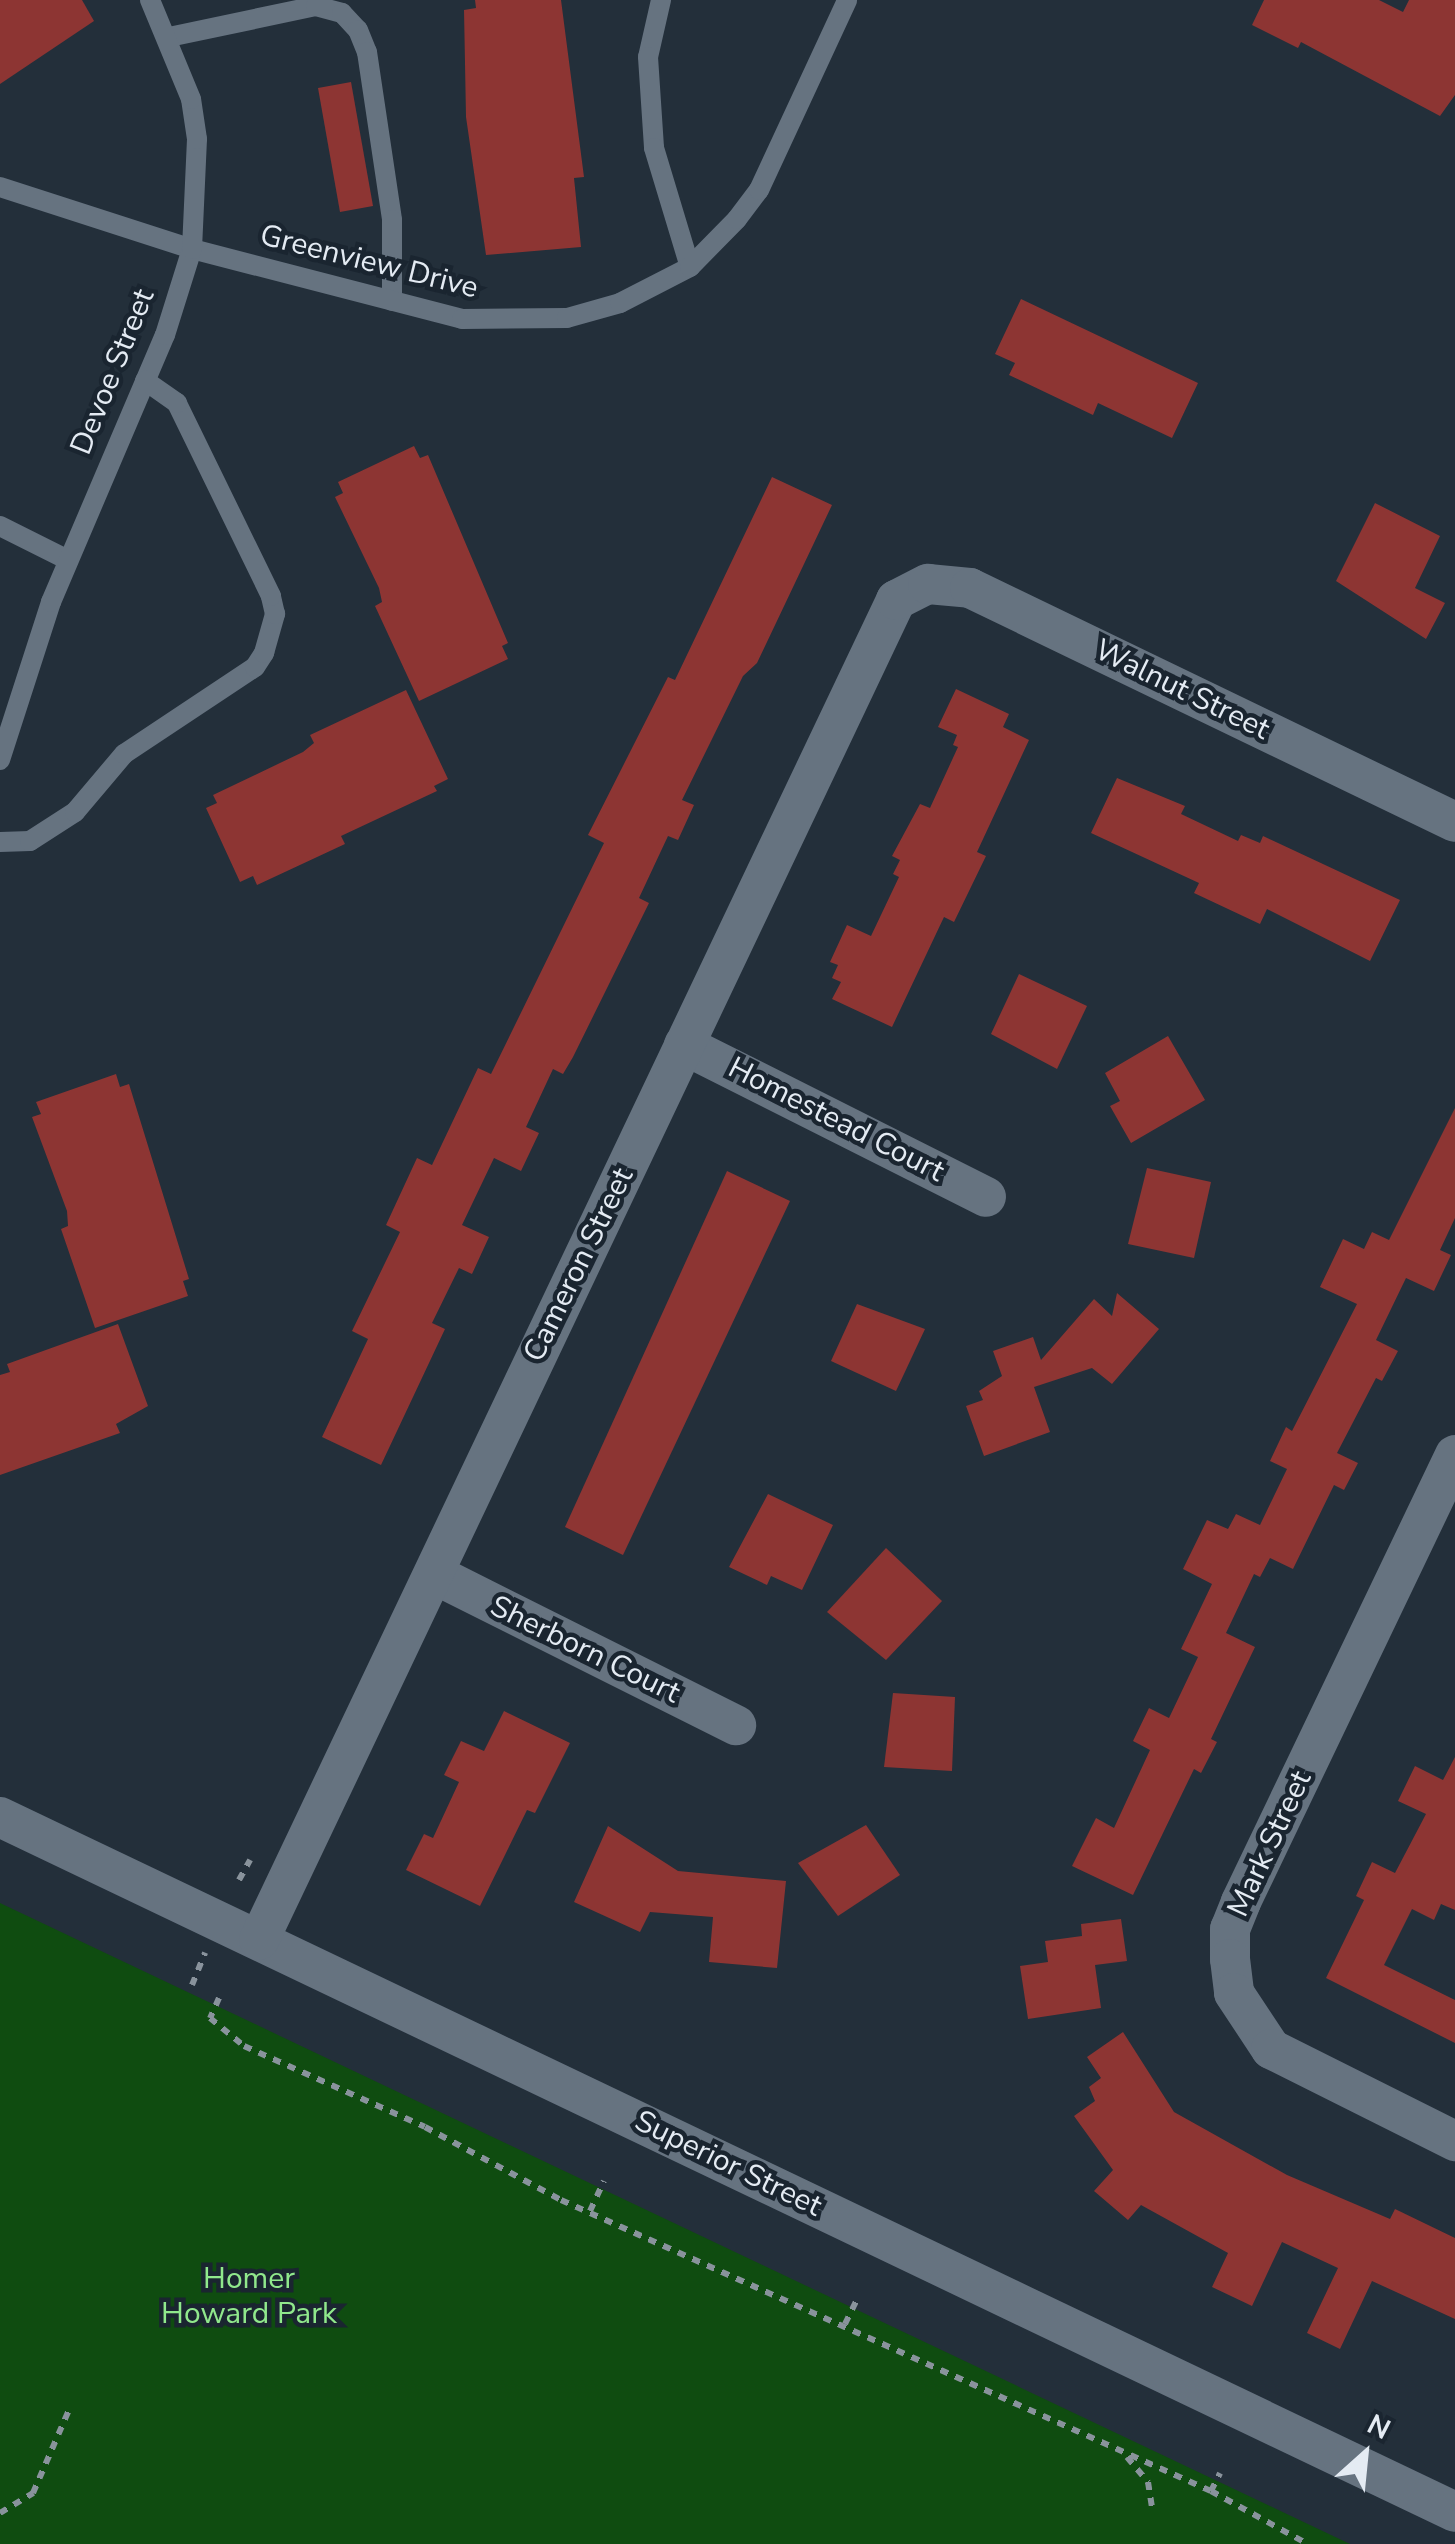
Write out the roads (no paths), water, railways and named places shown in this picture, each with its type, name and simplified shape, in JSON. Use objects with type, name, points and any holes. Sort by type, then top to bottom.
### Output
[{"type":"street","name":"Walnut Street","points":[[905,593],[928,584],[970,588],[1455,822]]},
{"type":"street","name":"Cameron Street","points":[[259,1940],[859,668],[889,609],[905,593]]},
{"type":"street","name":"Homestead Court","points":[[684,1045],[986,1196]]},
{"type":"street","name":"Mark Street","points":[[1455,1455],[1230,1930],[1234,1993],[1271,2048],[1455,2141]]},
{"type":"street","name":"Sherborn Court","points":[[434,1574],[736,1725]]},
{"type":"street","name":"Superior Street","points":[[0,1817],[1455,2512]]},
{"type":"lane","name":"Devoe Street","points":[[0,760],[68,560],[145,382],[192,248],[197,139],[169,36],[150,0]]},
{"type":"lane","points":[[661,0],[648,57],[654,148],[690,266]]},
{"type":"lane","name":"Greenview Drive","points":[[0,186],[192,248],[462,320],[567,318],[620,303],[690,266],[760,190],[847,0]]},
{"type":"lane","points":[[169,36],[316,6],[342,13],[358,30],[378,111],[392,220],[392,301]]},
{"type":"lane","points":[[0,842],[30,841],[76,812],[124,754],[255,667],[264,653],[275,614],[271,596],[177,403],[145,382]]},
{"type":"lane","points":[[0,526],[68,560]]},
{"type":"park label","name":"Homer Howard Park","points":[[249,2296]]}]
